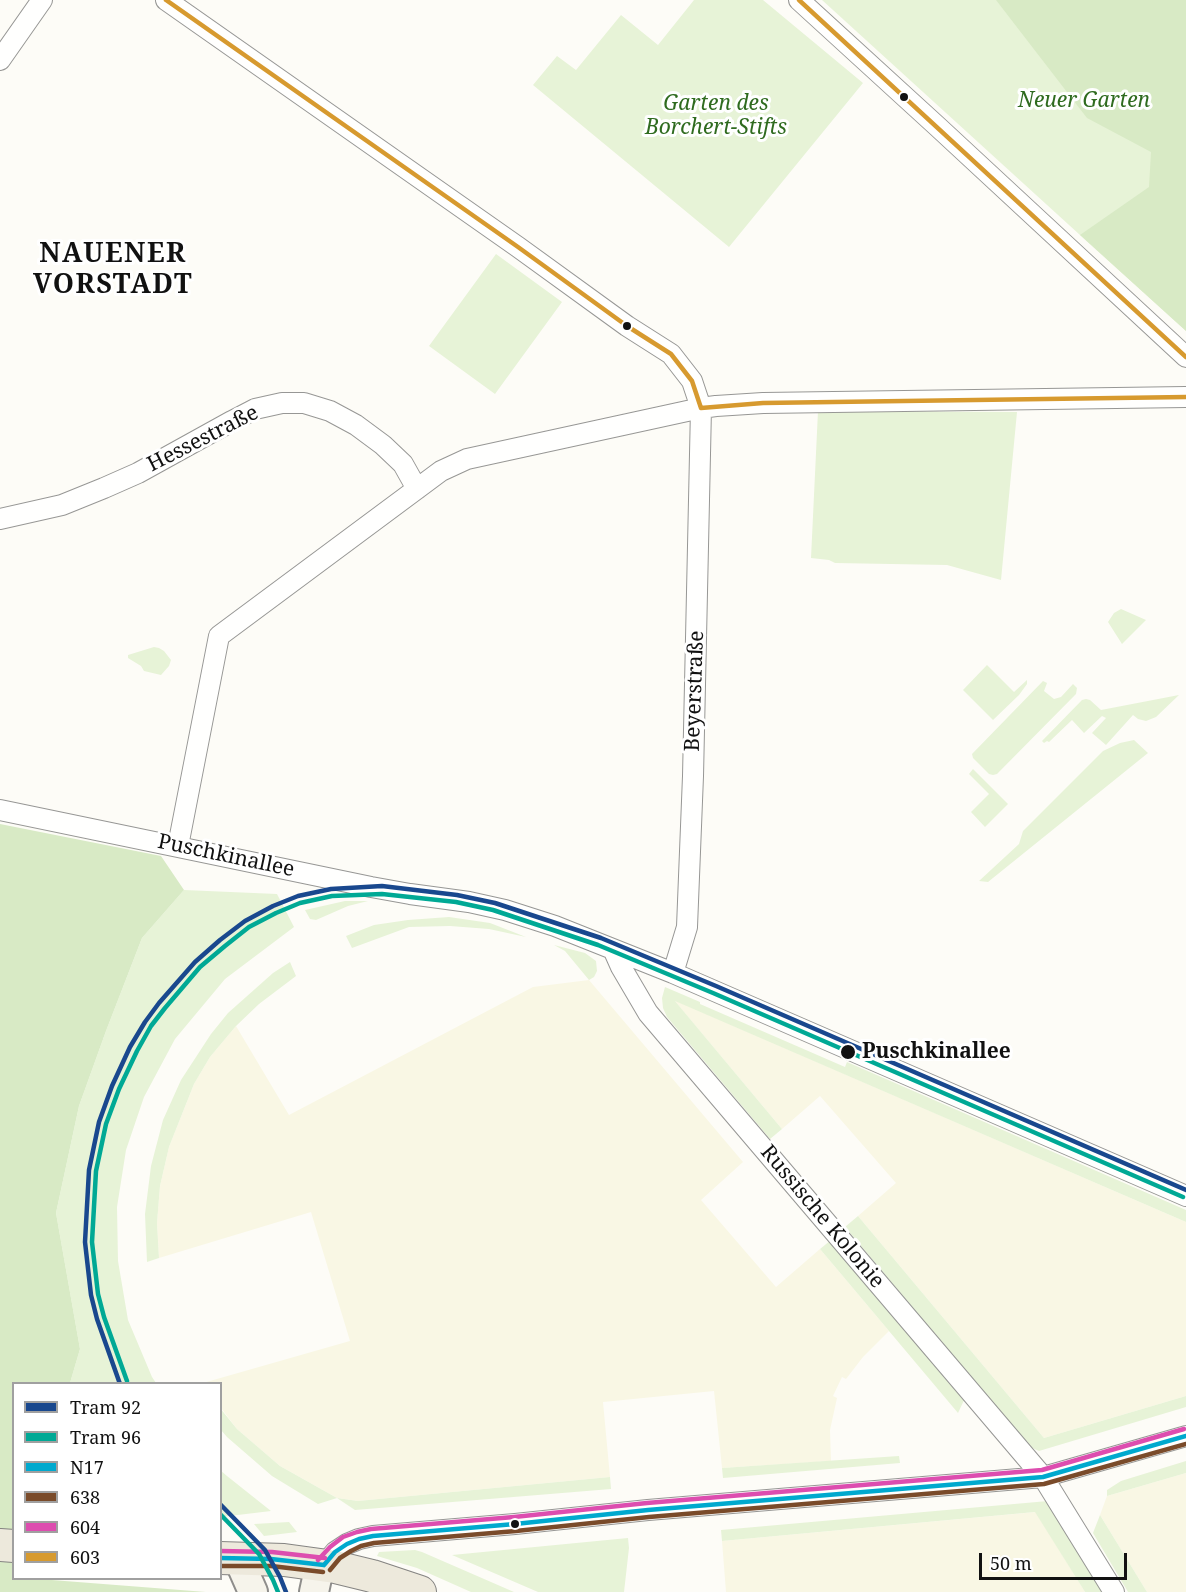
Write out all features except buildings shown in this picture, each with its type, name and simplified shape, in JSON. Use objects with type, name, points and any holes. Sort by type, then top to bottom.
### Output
[{"type":"main road","points":[[229,1558],[284,1560],[319,1579],[372,1576],[420,1592]]},
{"type":"street","points":[[0,60],[42,0]]},
{"type":"street","points":[[166,0],[627,326],[671,354],[692,381],[701,408]]},
{"type":"street","points":[[799,0],[1186,357]]},
{"type":"street","points":[[178,846],[219,636],[441,471],[467,459],[701,408],[764,403],[1186,397]]},
{"type":"street","name":"Hessestraße","points":[[0,519],[62,505],[104,488],[255,409],[282,403],[304,403],[330,411],[356,425],[383,445],[403,464],[417,489]]},
{"type":"street","name":"Beyerstraße","points":[[674,973],[687,927],[701,408]]},
{"type":"street","name":"Puschkinallee","points":[[0,810],[371,887],[469,902],[505,910],[555,926],[674,973],[1186,1196]]},
{"type":"street","name":"Russische Kolonie","points":[[613,949],[648,1013],[1043,1477],[1114,1592]]},
{"type":"street","points":[[319,1579],[335,1552],[347,1544],[372,1536],[1043,1477],[1186,1436]]},
{"type":"street","points":[[229,1558],[253,1592]]},
{"type":"shaded area","points":[[589,980],[743,1162],[701,1200],[776,1287],[820,1249],[889,1331],[863,1357],[846,1379],[842,1377],[833,1396],[837,1398],[830,1430],[831,1461],[722,1468],[714,1391],[603,1402],[610,1477],[358,1501],[337,1498],[280,1466],[237,1429],[222,1409],[222,1382],[206,1382],[350,1341],[311,1212],[159,1258],[157,1223],[160,1186],[169,1147],[194,1084],[210,1057],[236,1026],[289,1115],[533,987]]},
{"type":"shaded area","points":[[674,1000],[1186,1222],[1186,1396],[1044,1438],[858,1216],[896,1183],[820,1096],[782,1129]]},
{"type":"shaded area","points":[[1186,1473],[1186,1592],[1147,1592],[1100,1515],[1107,1496]]},
{"type":"shaded area","points":[[1036,1512],[1085,1592],[726,1592],[722,1541]]},
{"type":"green space","name":"Garten des Borchert-Stifts","points":[[694,0],[763,0],[863,83],[729,247],[533,85],[557,56],[576,70],[621,15],[658,45]]},
{"type":"green space","name":"Neuer Garten","points":[[822,0],[1186,0],[1186,331],[1080,235]]},
{"type":"green space","points":[[996,0],[1186,0],[1186,331],[1080,235],[1149,187],[1151,152],[1087,118]]},
{"type":"green space","points":[[496,254],[562,302],[495,394],[429,346]]},
{"type":"green space","points":[[818,411],[1017,412],[1001,580],[947,565],[835,563],[811,558]]},
{"type":"green space","points":[[1121,609],[1146,620],[1122,644],[1108,622],[1114,613]]},
{"type":"green space","points":[[154,647],[164,651],[171,660],[161,675],[144,671],[141,666],[128,658],[128,655]]},
{"type":"green space","points":[[987,665],[1014,692],[1027,680],[1027,684],[1019,695],[993,720],[963,690]]},
{"type":"green space","points":[[1043,681],[1047,683],[1044,691],[1054,699],[1061,697],[1073,684],[1077,688],[1076,694],[997,774],[989,774],[973,758],[972,754]]},
{"type":"green space","points":[[1179,695],[1156,717],[1146,721],[1133,715],[1106,745],[1092,733],[1106,718],[1102,716],[1084,733],[1072,720],[1049,742],[1042,741],[1082,700],[1090,700],[1101,710]]},
{"type":"green space","points":[[1134,740],[1148,753],[988,882],[979,881],[1019,844],[1023,831],[1103,751],[1120,743]]},
{"type":"green space","points":[[973,769],[1008,804],[985,827],[971,812],[989,794],[969,774]]},
{"type":"green space","points":[[0,824],[161,856],[184,890],[142,938],[79,1106],[56,1213],[80,1349],[70,1382],[12,1382],[12,1580],[52,1580],[206,1592],[0,1592]]},
{"type":"green space","points":[[184,890],[277,894],[294,927],[225,979],[175,1039],[144,1097],[126,1150],[117,1207],[118,1261],[128,1320],[155,1382],[70,1382],[80,1349],[56,1213],[79,1106],[142,938]]},
{"type":"green space","points":[[345,901],[368,901],[348,906],[316,920],[310,919],[305,910]]},
{"type":"green space","points":[[449,917],[490,923],[526,937],[489,929],[450,926],[409,927],[352,948],[346,936],[374,925]]},
{"type":"green space","points":[[554,945],[585,953],[596,961],[597,971],[594,977],[589,980],[565,951]]},
{"type":"green space","points":[[290,962],[296,976],[259,1004],[236,1026],[210,1057],[194,1084],[169,1147],[160,1186],[157,1223],[159,1258],[147,1262],[145,1214],[151,1166],[163,1120],[181,1080],[211,1034],[228,1013],[273,973]]},
{"type":"green space","points":[[665,987],[845,1067],[847,1062],[1186,1210],[1186,1222],[675,1001],[782,1129],[770,1139],[667,1017],[662,998]]},
{"type":"green space","points":[[858,1216],[1044,1438],[1186,1396],[1186,1407],[1039,1451],[1030,1447],[845,1227]]},
{"type":"green space","points":[[831,1240],[966,1396],[958,1413],[820,1249]]},
{"type":"green space","points":[[222,1410],[237,1429],[280,1466],[337,1498],[318,1504],[272,1476],[222,1431]]},
{"type":"green space","points":[[899,1456],[900,1463],[723,1478],[722,1468]]},
{"type":"green space","points":[[1186,1461],[1186,1473],[1107,1496],[1107,1490],[1121,1481]]},
{"type":"green space","points":[[222,1472],[227,1476],[271,1511],[222,1517]]},
{"type":"green space","points":[[610,1477],[611,1489],[355,1510],[337,1498],[358,1501]]},
{"type":"green space","points":[[1048,1501],[1104,1592],[1085,1592],[1035,1512],[722,1541],[721,1530]]},
{"type":"green space","points":[[1100,1515],[1147,1592],[1128,1592],[1093,1533]]},
{"type":"green space","points":[[289,1522],[297,1532],[264,1536],[254,1524]]},
{"type":"green space","points":[[628,1538],[624,1592],[538,1592],[452,1555]]},
{"type":"green space","points":[[415,1550],[514,1592],[471,1592],[417,1568],[377,1556],[379,1552]]},
{"type":"tram line","name":"92","points":[[119,1382],[91,1295],[85,1242],[89,1170],[99,1122],[112,1086],[130,1047],[145,1022],[195,962],[245,921],[298,896],[331,889],[382,886],[457,895],[495,903],[601,938],[1186,1190]]},
{"type":"tram line","name":"96","points":[[127,1381],[98,1294],[92,1242],[96,1171],[106,1124],[119,1089],[151,1026],[200,967],[249,927],[300,903],[332,896],[382,894],[456,902],[493,910],[598,945],[1183,1197]]},
{"type":"tram line","name":"92","points":[[222,1506],[265,1550],[286,1592]]},
{"type":"tram line","name":"96","points":[[222,1516],[259,1554],[278,1592]]},
{"type":"transit line","name":"603","points":[[166,0],[627,326],[671,354],[692,381],[701,408],[763,403],[1186,397]]},
{"type":"transit line","name":"603","points":[[799,0],[1186,357]]},
{"type":"transit line","name":"604","points":[[318,1560],[343,1537],[371,1529],[1042,1470],[1184,1429]]},
{"type":"transit line","name":"N17","points":[[324,1565],[335,1552],[347,1544],[373,1536],[1043,1477],[1186,1436]]},
{"type":"transit line","name":"638","points":[[330,1570],[340,1558],[351,1551],[374,1543],[1044,1484],[1186,1444]]},
{"type":"transit line","name":"604","points":[[222,1551],[272,1552],[325,1558]]},
{"type":"transit line","name":"N17","points":[[222,1558],[271,1559],[324,1565]]},
{"type":"transit line","name":"638","points":[[222,1566],[271,1566],[323,1572]]},
{"type":"place","name":"Puschkinallee","points":[[848,1052]]},
{"type":"district","name":"NAUENER VORSTADT","points":[[113,270]]}]
